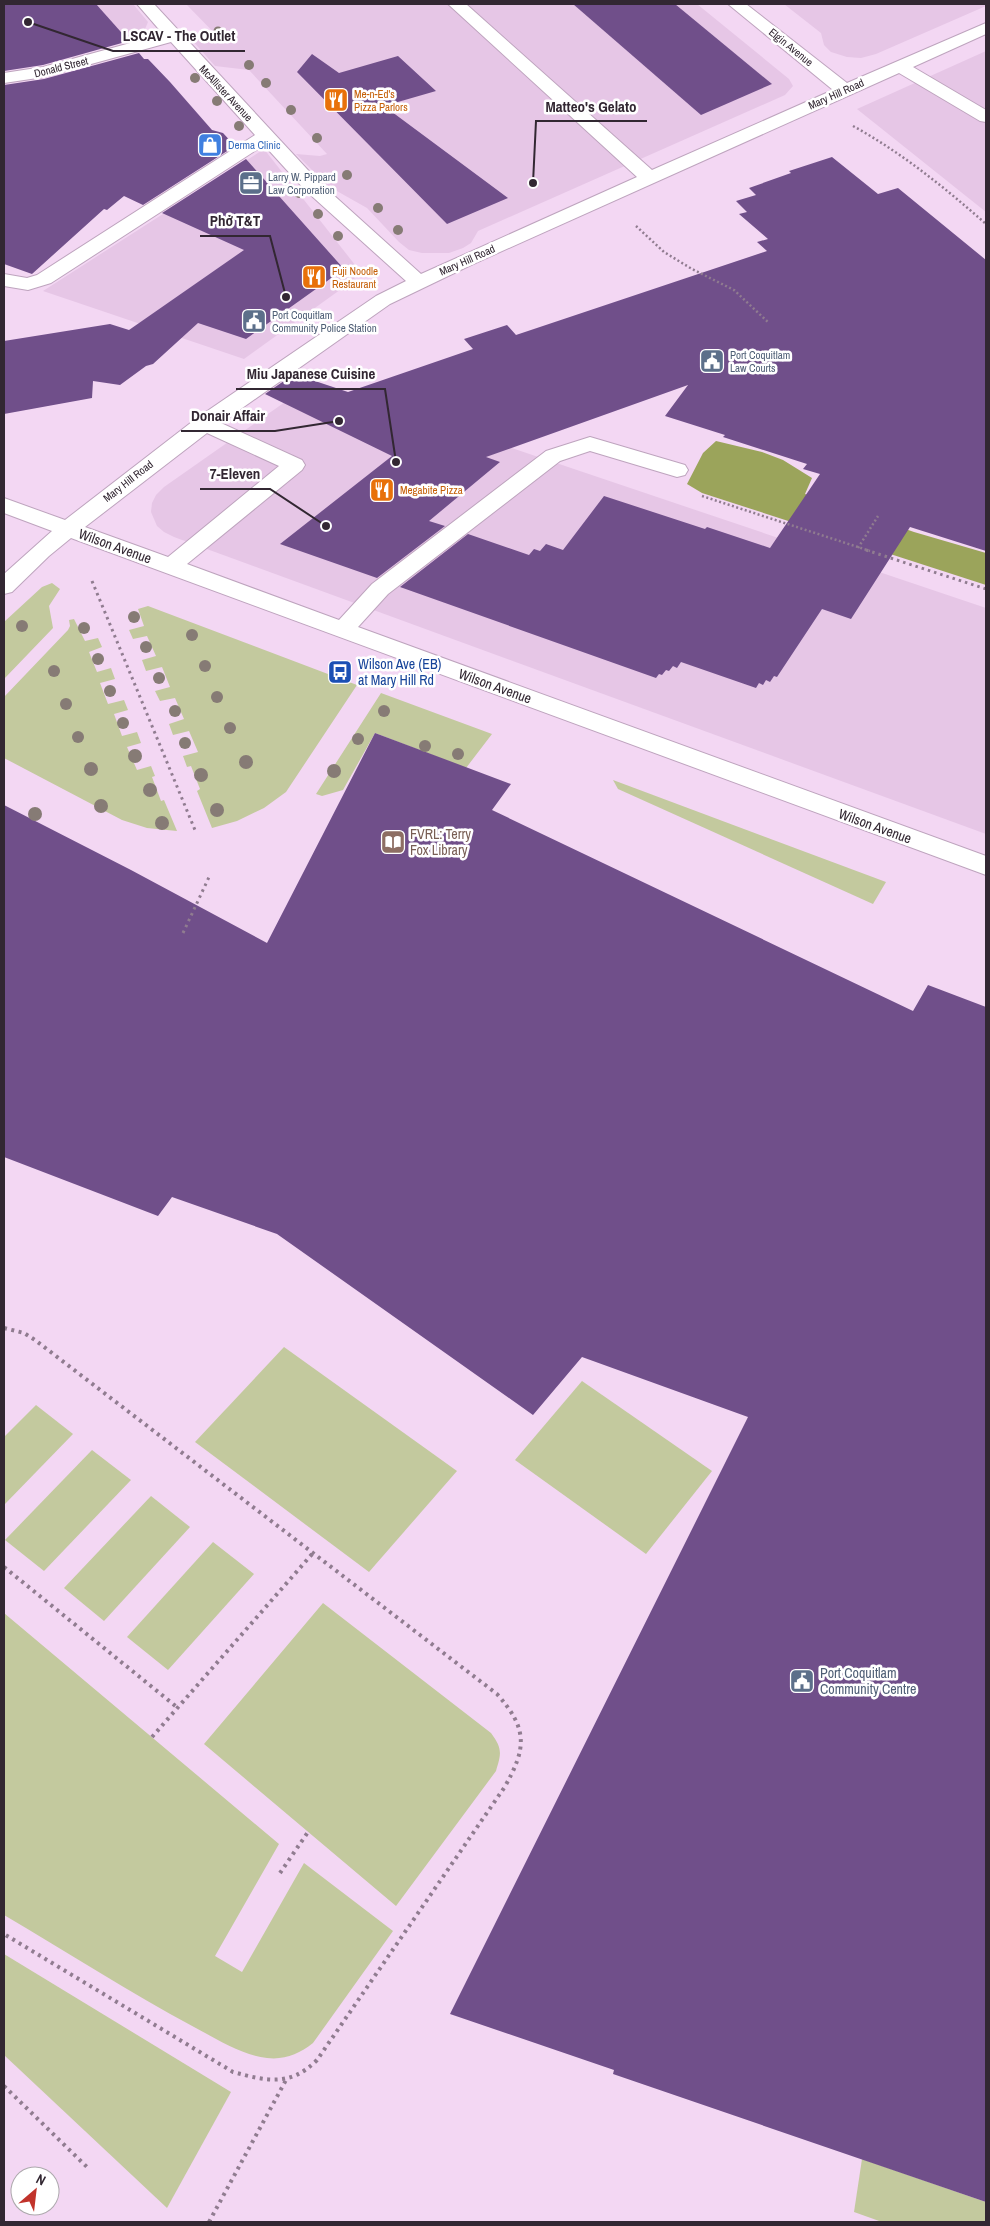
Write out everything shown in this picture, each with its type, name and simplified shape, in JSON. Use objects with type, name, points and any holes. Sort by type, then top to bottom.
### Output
[{"type":"street","name":"McAllister Avenue","points":[[145,4],[312,186],[418,282]]},
{"type":"street","points":[[456,4],[649,178]]},
{"type":"street","name":"Elgin Avenue","points":[[736,4],[845,90]]},
{"type":"street","name":"Mary Hill Road","points":[[4,587],[41,550],[204,423],[356,317],[418,282],[986,28]]},
{"type":"street","name":"Donald Street","points":[[4,78],[44,72],[174,36]]},
{"type":"street","points":[[899,66],[986,117]]},
{"type":"street","points":[[4,280],[28,284],[44,278],[266,136]]},
{"type":"street","points":[[170,567],[294,465],[204,423]]},
{"type":"street","points":[[342,630],[380,589],[553,456],[590,444],[677,470]]},
{"type":"street","name":"Wilson Avenue","points":[[4,505],[986,866]]},
{"type":"path","points":[[814,104],[908,159],[928,173],[986,224]]},
{"type":"path","points":[[636,226],[664,252],[692,270],[734,290],[769,323]]},
{"type":"path","points":[[677,470],[680,484],[700,496],[986,589]]},
{"type":"path","points":[[858,548],[878,516]]},
{"type":"path","points":[[92,580],[195,830]]},
{"type":"path","points":[[183,933],[210,875]]},
{"type":"path","points":[[4,1328],[24,1333],[35,1340],[497,1694],[511,1709],[520,1726],[522,1754],[504,1788],[317,2060],[307,2071],[294,2078],[267,2080],[233,2072],[4,1934]]},
{"type":"path","points":[[152,1737],[313,1553]]},
{"type":"path","points":[[4,1567],[178,1708]]},
{"type":"path","points":[[280,1872],[308,1832]]},
{"type":"path","points":[[209,2222],[286,2080]]},
{"type":"path","points":[[4,2086],[89,2169]]},
{"type":"shaded area","points":[[4,4],[133,4],[148,22],[145,29],[130,37],[19,67],[4,52]]},
{"type":"shaded area","points":[[186,4],[697,4],[789,79],[793,86],[785,95],[478,231],[471,243],[463,248],[449,253],[422,253],[409,250],[367,208],[328,186],[296,154],[320,156],[327,154],[249,70],[215,66],[191,39],[214,43],[222,41]]},
{"type":"shaded area","points":[[784,4],[986,4],[986,6],[876,54],[861,58],[847,57],[831,52],[824,45],[821,33]]},
{"type":"shaded area","points":[[986,51],[986,212],[857,109]]},
{"type":"shaded area","points":[[264,149],[359,270],[355,278],[344,287],[244,359],[43,291]]},
{"type":"shaded area","points":[[328,386],[986,608],[986,834],[174,537],[157,526],[151,512],[152,503],[156,495],[164,487],[305,388]]},
{"type":"green space","points":[[716,441],[762,452],[783,460],[812,478],[805,494],[914,532],[986,553],[986,585],[702,493],[687,484],[703,453]]},
{"type":"green space","points":[[52,583],[60,589],[49,606],[53,628],[4,679],[4,622],[42,587]]},
{"type":"green space","points":[[148,606],[357,685],[286,792],[264,808],[237,821],[212,828],[197,791],[200,789],[191,766],[187,767],[183,756],[198,752],[189,731],[173,735],[169,724],[184,719],[175,698],[160,701],[155,691],[170,687],[162,667],[146,671],[142,660],[156,656],[147,636],[133,639],[129,630],[144,626],[138,609]]},
{"type":"green space","points":[[74,619],[85,641],[98,638],[102,647],[89,652],[97,672],[111,668],[115,679],[100,683],[108,704],[124,700],[128,710],[114,714],[122,736],[137,732],[141,743],[127,747],[137,770],[151,766],[155,776],[152,777],[161,801],[164,800],[177,831],[147,828],[122,820],[4,758],[4,697],[68,630],[70,626],[69,620]]},
{"type":"green space","points":[[381,693],[492,734],[466,768],[375,733],[343,790],[322,796],[316,794]]},
{"type":"green space","points":[[613,780],[886,882],[873,904],[618,789]]},
{"type":"green space","points":[[284,1347],[457,1471],[369,1572],[195,1442]]},
{"type":"green space","points":[[582,1381],[712,1471],[646,1554],[515,1460]]},
{"type":"green space","points":[[36,1405],[73,1434],[4,1505],[4,1437]]},
{"type":"green space","points":[[92,1450],[131,1480],[44,1571],[5,1540]]},
{"type":"green space","points":[[151,1496],[190,1527],[104,1621],[64,1588]]},
{"type":"green space","points":[[213,1542],[254,1574],[168,1670],[127,1637]]},
{"type":"green space","points":[[323,1603],[491,1733],[498,1743],[500,1756],[496,1771],[396,1906],[204,1744]]},
{"type":"green space","points":[[4,1613],[279,1844],[215,1956],[242,1972],[304,1863],[393,1931],[313,2043],[308,2047],[292,2055],[280,2058],[267,2058],[248,2054],[220,2041],[146,2000],[4,1915]]},
{"type":"green space","points":[[4,1954],[231,2092],[167,2208],[4,2055]]},
{"type":"green space","points":[[862,2159],[986,2202],[986,2222],[882,2222],[854,2212]]},
{"type":"building","points":[[4,4],[96,4],[129,41],[43,65],[4,71]]},
{"type":"building","points":[[573,4],[675,4],[772,84],[701,115]]},
{"type":"building","points":[[139,53],[144,59],[148,59],[170,82],[212,130],[223,133],[235,146],[143,205],[124,196],[107,210],[104,209],[32,274],[4,264],[4,85],[44,79]]},
{"type":"building","points":[[312,54],[339,73],[398,56],[436,91],[384,106],[508,198],[447,224],[297,72]]},
{"type":"building","points":[[832,157],[878,194],[898,188],[986,260],[986,551],[910,527],[851,619],[822,609],[777,677],[774,676],[770,682],[766,680],[763,685],[759,683],[756,688],[681,662],[677,668],[673,666],[669,671],[666,670],[656,678],[400,587],[468,534],[529,555],[534,549],[540,551],[546,544],[563,550],[604,496],[770,548],[820,474],[803,469],[807,464],[665,416],[688,385],[486,457],[500,462],[429,521],[445,526],[377,578],[280,544],[392,456],[265,394],[294,374],[348,392],[473,349],[464,339],[507,325],[516,335],[767,251],[757,242],[768,239],[739,214],[747,212],[736,201],[756,195],[749,188],[791,173],[789,171]]},
{"type":"building","points":[[246,159],[344,269],[246,339],[198,323],[153,364],[146,366],[120,385],[93,381],[92,398],[4,414],[4,341],[110,324],[129,330],[244,250],[162,213]]},
{"type":"building","name":"Port Coquitlam Community Centre","points":[[375,733],[511,784],[492,810],[913,1011],[928,985],[986,1007],[986,2202],[613,2074],[614,2070],[450,2014],[748,1417],[582,1357],[533,1415],[277,1234],[172,1197],[158,1216],[4,1157],[4,805],[267,943]]},
{"type":"place","name":"LSCAV - The Outlet","points":[[28,22]]},
{"type":"place","name":"Me-n-Ed's Pizza Parlors","points":[[336,100]]},
{"type":"place","name":"Derma Clinic","points":[[210,145]]},
{"type":"place","name":"Larry W. Pippard Law Corporation","points":[[251,183]]},
{"type":"place","name":"Matteo's Gelato","points":[[533,183]]},
{"type":"place","name":"Fuji Noodle Restaurant","points":[[314,277]]},
{"type":"place","name":"Phở T&T","points":[[286,297]]},
{"type":"place","name":"Port Coquitlam Community Police Station","points":[[254,321]]},
{"type":"place","name":"Port Coquitlam Law Courts","points":[[712,361]]},
{"type":"place","name":"Donair Affair","points":[[339,421]]},
{"type":"place","name":"Miu Japanese Cuisine","points":[[396,462]]},
{"type":"place","name":"Megabite Pizza","points":[[382,490]]},
{"type":"place","name":"7-Eleven","points":[[326,526]]},
{"type":"place","name":"Wilson Ave (EB) at Mary Hill Rd","points":[[340,672]]},
{"type":"place","name":"FVRL: Terry Fox Library","points":[[393,842]]},
{"type":"place","name":"Port Coquitlam Community Centre","points":[[802,1681]]}]
